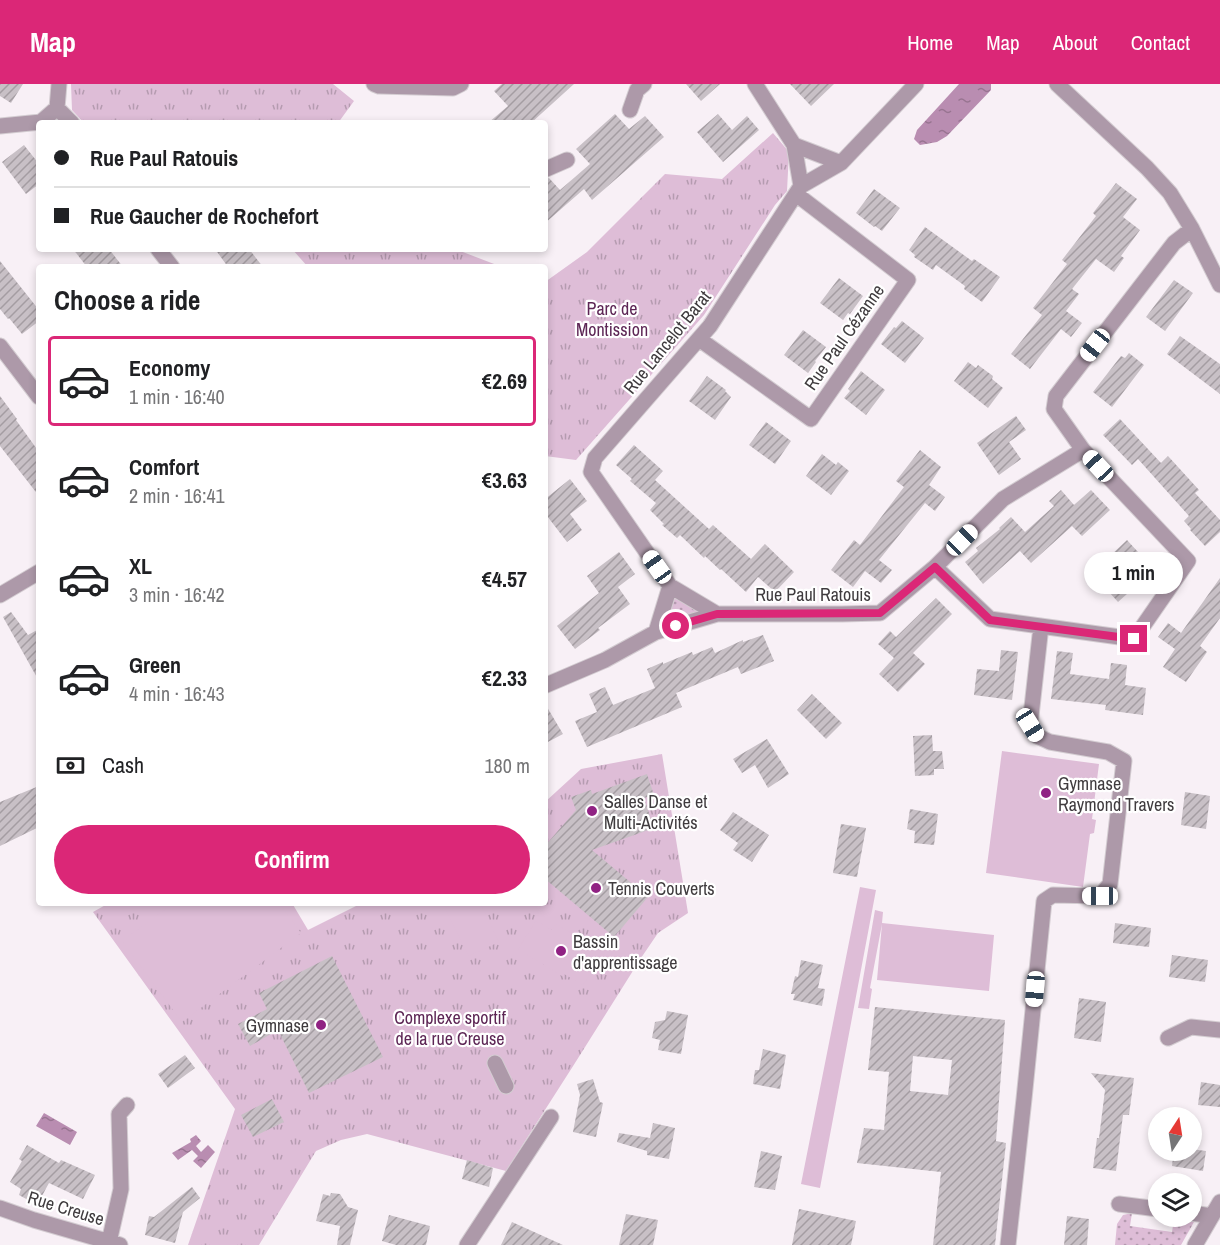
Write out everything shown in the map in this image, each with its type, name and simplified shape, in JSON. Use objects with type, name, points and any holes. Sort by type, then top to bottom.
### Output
[{"type":"street","points":[[43,120],[57,108],[59,84]]},
{"type":"street","points":[[374,84],[453,88],[461,84]]},
{"type":"street","points":[[630,110],[637,90],[644,84]]},
{"type":"street","points":[[755,84],[795,145],[798,190]]},
{"type":"street","name":"Rue Lancelot Barat","points":[[717,614],[670,586],[591,472],[595,458],[710,326],[798,190],[841,163],[916,84]]},
{"type":"street","points":[[1058,84],[1147,168],[1170,193],[1192,229],[1220,285]]},
{"type":"street","points":[[57,108],[69,120]]},
{"type":"street","points":[[0,126],[36,122]]},
{"type":"street","points":[[795,145],[841,163]]},
{"type":"street","points":[[548,168],[567,160]]},
{"type":"street","name":"Rue Paul Cézanne","points":[[699,339],[811,419],[908,280],[798,190]]},
{"type":"street","points":[[935,567],[990,620],[1134,639],[1188,561],[1083,450],[1054,409],[1056,396],[1174,243],[1192,229]]},
{"type":"street","points":[[160,252],[170,264]]},
{"type":"street","points":[[0,346],[36,394]]},
{"type":"street","name":"Rue Paul Ratouis","points":[[548,684],[605,660],[656,632],[717,614],[880,613],[935,567],[1003,499],[1083,450]]},
{"type":"street","points":[[0,595],[36,574]]},
{"type":"street","points":[[656,632],[670,586]]},
{"type":"street","points":[[1008,1245],[1044,901],[1053,895],[1100,896],[1110,884],[1124,761],[1108,752],[1050,742],[1037,736],[1030,725],[1041,626]]},
{"type":"street","points":[[1168,1038],[1191,1027],[1220,1030]]},
{"type":"street","points":[[495,1063],[506,1086]]},
{"type":"street","points":[[114,1243],[121,1189],[119,1114],[127,1105]]},
{"type":"street","points":[[467,1245],[551,1117]]},
{"type":"street","points":[[1195,1245],[1220,1202]]},
{"type":"street","points":[[1119,1204],[1148,1208]]},
{"type":"street","name":"Rue Creuse","points":[[0,1208],[114,1243]]},
{"type":"street","points":[[1202,1215],[1212,1216]]},
{"type":"green space","points":[[71,84],[333,84],[354,101],[340,120],[81,120],[72,110]]},
{"type":"green space","name":"Parc de Montission","points":[[773,133],[789,152],[787,191],[775,205],[704,315],[576,460],[548,456],[548,280],[587,252],[665,174],[722,179]]},
{"type":"green space","points":[[295,252],[463,252],[494,264],[305,264]]},
{"type":"green space","points":[[670,586],[717,614],[656,632]]},
{"type":"green space","name":"Gymnase Raymond Travers","points":[[1002,751],[1099,764],[1092,819],[1096,820],[1094,833],[1090,834],[1083,887],[986,873]]},
{"type":"green space","name":"Complexe sportif de la rue Creuse","points":[[662,754],[688,913],[658,933],[506,1171],[367,1134],[341,1140],[316,1151],[259,1245],[188,1245],[235,1109],[93,912],[104,906],[294,906],[308,930],[356,906],[548,906],[548,799],[581,769]]},
{"type":"green space","points":[[860,887],[876,890],[820,1188],[801,1184]]},
{"type":"green space","points":[[170,906],[281,906],[301,933],[182,1022],[122,941]]},
{"type":"green space","points":[[481,906],[499,942],[469,956],[445,908]]},
{"type":"green space","points":[[875,910],[883,912],[882,923],[994,935],[989,991],[877,980],[882,924],[870,988],[872,989],[869,1009],[858,1008]]},
{"type":"green space","name":"Bassin d'apprentissage","points":[[536,921],[552,930],[556,924],[604,953],[583,985],[564,974],[562,976],[518,949]]},
{"type":"green space","points":[[1132,1213],[1130,1226],[1172,1232],[1173,1227],[1191,1227],[1181,1245],[1115,1245],[1117,1224],[1123,1215]]},
{"type":"water","points":[[959,84],[991,84],[991,90],[947,136],[937,142],[920,145],[914,139],[917,130]]},
{"type":"water","points":[[44,1113],[77,1132],[70,1145],[36,1126]]},
{"type":"water","points":[[196,1135],[201,1141],[196,1146],[201,1152],[208,1145],[215,1152],[201,1168],[193,1161],[198,1156],[192,1150],[178,1160],[172,1153],[191,1142],[190,1139]]},
{"type":"building","points":[[0,84],[23,84],[11,103],[0,96]]},
{"type":"building","points":[[502,84],[574,84],[534,120],[492,120],[508,106],[494,91]]},
{"type":"building","points":[[686,84],[720,84],[701,101]]},
{"type":"building","points":[[790,84],[834,84],[811,106]]},
{"type":"building","points":[[615,114],[629,129],[645,116],[664,137],[592,200],[584,189],[548,220],[548,178],[560,190],[590,164],[576,149]]},
{"type":"building","points":[[718,114],[732,130],[747,116],[759,130],[723,162],[697,132]]},
{"type":"building","points":[[24,145],[36,160],[36,186],[26,194],[2,162]]},
{"type":"building","points":[[1116,183],[1137,199],[1123,217],[1140,230],[1121,256],[1124,258],[1114,272],[1096,259],[1072,289],[1079,294],[1066,311],[1082,323],[1071,337],[1061,329],[1030,369],[1011,354],[1042,315],[1033,308],[1067,264],[1062,260],[1096,216],[1093,213]]},
{"type":"building","points":[[874,189],[900,208],[882,231],[856,213]]},
{"type":"building","points":[[925,227],[972,261],[974,259],[1000,277],[982,302],[964,289],[965,286],[936,265],[933,270],[914,257],[915,255],[909,250]]},
{"type":"building","points":[[75,252],[111,252],[121,264],[85,264]]},
{"type":"building","points":[[217,252],[251,252],[261,264],[226,264]]},
{"type":"building","points":[[0,261],[36,306],[36,323],[22,334],[0,309]]},
{"type":"building","points":[[839,278],[863,296],[843,320],[820,303]]},
{"type":"building","points":[[1174,280],[1193,293],[1165,331],[1146,317]]},
{"type":"building","points":[[902,321],[924,338],[905,363],[881,344],[894,327],[896,328]]},
{"type":"building","points":[[803,330],[826,347],[808,373],[784,355]]},
{"type":"building","points":[[1180,336],[1220,364],[1220,394],[1167,354]]},
{"type":"building","points":[[1129,353],[1144,365],[1112,407],[1093,392],[1121,356],[1125,358]]},
{"type":"building","points":[[968,362],[976,368],[978,365],[993,376],[992,379],[1003,388],[988,408],[954,381]]},
{"type":"building","points":[[861,371],[885,390],[866,415],[844,398]]},
{"type":"building","points":[[707,376],[726,390],[731,397],[715,420],[689,401]]},
{"type":"building","points":[[0,396],[36,448],[36,492],[0,446]]},
{"type":"building","points":[[1016,416],[1026,430],[1009,442],[1021,459],[999,475],[977,443]]},
{"type":"building","points":[[1120,419],[1161,463],[1168,456],[1199,490],[1195,493],[1220,520],[1220,532],[1205,546],[1184,521],[1189,516],[1138,459],[1132,465],[1103,435]]},
{"type":"building","points":[[766,422],[791,441],[775,464],[749,445]]},
{"type":"building","points":[[634,445],[663,471],[655,480],[709,529],[713,525],[751,559],[765,544],[794,572],[775,592],[758,577],[746,592],[680,535],[677,538],[650,510],[656,503],[630,481],[632,479],[616,465]]},
{"type":"building","points":[[920,450],[941,467],[929,485],[945,497],[935,511],[925,503],[879,560],[892,570],[881,583],[865,571],[853,587],[831,570],[854,540],[860,545],[904,487],[896,481]]},
{"type":"building","points":[[822,454],[836,465],[838,462],[849,471],[831,495],[806,476]]},
{"type":"building","points":[[570,479],[587,501],[570,514],[582,530],[567,542],[548,517],[548,497]]},
{"type":"building","points":[[1061,490],[1074,505],[1091,490],[1110,510],[1082,536],[1072,526],[1031,563],[1020,551],[983,584],[965,562],[978,551],[976,548],[1011,517],[1025,532],[1054,506],[1049,501]]},
{"type":"building","points":[[1127,540],[1138,552],[1123,566],[1139,583],[1118,602],[1092,573]]},
{"type":"building","points":[[619,552],[635,574],[618,587],[630,604],[575,649],[557,626],[599,593],[587,576]]},
{"type":"building","points":[[1220,578],[1220,618],[1200,646],[1207,652],[1186,682],[1163,667],[1175,649],[1158,637],[1168,623],[1181,633]]},
{"type":"building","points":[[936,598],[952,614],[913,653],[925,664],[898,692],[879,674],[894,658],[878,644],[890,631],[896,637]]},
{"type":"building","points":[[11,612],[28,635],[36,631],[36,676],[3,617]]},
{"type":"building","points":[[763,635],[774,661],[741,674],[738,667],[676,693],[682,707],[587,747],[575,721],[597,712],[589,694],[605,687],[613,705],[655,688],[647,669],[712,647],[715,653],[743,640],[743,642]]},
{"type":"building","points":[[1001,650],[1018,652],[1012,700],[974,695],[977,669],[999,671]]},
{"type":"building","points":[[1057,651],[1073,653],[1070,674],[1109,679],[1111,663],[1127,665],[1125,685],[1146,688],[1143,715],[1105,710],[1106,705],[1051,699]]},
{"type":"building","points":[[812,694],[842,723],[826,739],[797,710]]},
{"type":"building","points":[[548,709],[563,734],[548,742]]},
{"type":"building","points":[[932,735],[933,751],[942,751],[944,769],[934,769],[934,775],[915,776],[913,736]]},
{"type":"building","points":[[767,739],[789,774],[768,788],[755,765],[742,773],[733,759]]},
{"type":"building","points":[[647,774],[654,795],[644,798],[654,828],[592,850],[648,897],[614,937],[548,881],[548,842],[576,810],[571,797],[591,790],[592,794]]},
{"type":"building","points":[[36,787],[36,828],[0,846],[0,802]]},
{"type":"building","points":[[1185,792],[1210,796],[1206,829],[1181,825]]},
{"type":"building","points":[[910,809],[938,814],[934,845],[914,843],[915,831],[907,829]]},
{"type":"building","points":[[733,812],[769,835],[752,862],[733,850],[738,843],[720,830]]},
{"type":"building","points":[[841,824],[866,828],[857,877],[833,873]]},
{"type":"building","points":[[1115,923],[1151,928],[1149,947],[1113,943]]},
{"type":"building","points":[[1172,955],[1208,960],[1205,982],[1169,977]]},
{"type":"building","name":"Gymnase","points":[[332,956],[383,1057],[309,1093],[278,1030],[250,1046],[238,1024],[267,1009],[259,993]]},
{"type":"building","points":[[801,960],[823,965],[818,988],[825,989],[822,1006],[793,1000],[795,994],[791,994],[795,976],[798,977]]},
{"type":"building","points":[[1079,998],[1106,1002],[1101,1042],[1074,1038]]},
{"type":"building","points":[[875,1007],[1005,1020],[996,1141],[1006,1143],[995,1245],[933,1245],[941,1172],[857,1163],[864,1128],[884,1130],[889,1072],[868,1070]],"holes":[[[913,1056],[952,1060],[948,1095],[910,1091]]]},
{"type":"building","points":[[667,1011],[688,1015],[681,1054],[658,1050],[660,1040],[652,1038],[655,1022],[665,1020]]},
{"type":"building","points":[[763,1049],[786,1055],[780,1089],[753,1084],[755,1070],[759,1070]]},
{"type":"building","points":[[185,1055],[195,1068],[168,1088],[158,1074]]},
{"type":"building","points":[[1091,1073],[1134,1078],[1129,1115],[1123,1115],[1116,1171],[1093,1168],[1105,1090]]},
{"type":"building","points":[[593,1079],[600,1102],[603,1103],[596,1137],[573,1132],[580,1095],[577,1084]]},
{"type":"building","points":[[1201,1082],[1220,1085],[1220,1107],[1198,1105]]},
{"type":"building","points":[[272,1099],[284,1122],[253,1137],[241,1115]]},
{"type":"building","points":[[653,1123],[675,1128],[669,1159],[647,1155],[647,1151],[617,1142],[619,1133],[650,1138]]},
{"type":"building","points":[[27,1145],[59,1163],[61,1160],[95,1175],[83,1199],[49,1183],[37,1205],[19,1195],[21,1189],[10,1182],[22,1161],[19,1159]]},
{"type":"building","points":[[1202,1150],[1206,1151],[1203,1171],[1172,1166],[1173,1161],[1202,1161]]},
{"type":"building","points":[[761,1151],[782,1156],[775,1190],[754,1187]]},
{"type":"building","points":[[467,1160],[493,1168],[489,1187],[462,1179]]},
{"type":"building","points":[[192,1187],[200,1198],[183,1212],[175,1243],[145,1235],[149,1216],[154,1217]]},
{"type":"building","points":[[331,1193],[340,1194],[348,1207],[358,1210],[350,1245],[337,1245],[340,1226],[316,1221],[323,1194],[330,1196]]},
{"type":"building","points":[[799,1209],[856,1221],[851,1245],[792,1245]]},
{"type":"building","points":[[626,1214],[658,1220],[653,1245],[619,1245]]},
{"type":"building","points":[[389,1215],[430,1226],[426,1245],[396,1245],[382,1241]]},
{"type":"building","points":[[1067,1216],[1089,1219],[1087,1245],[1064,1245]]},
{"type":"building","points":[[512,1222],[563,1245],[501,1245]]},
{"type":"place","name":"Gymnase Raymond Travers","points":[[1046,793]]},
{"type":"place","name":"Salles Danse et Multi-Activités","points":[[592,811]]},
{"type":"place","name":"Tennis Couverts","points":[[596,888]]},
{"type":"place","name":"Bassin d'apprentissage","points":[[561,951]]},
{"type":"place","name":"Gymnase","points":[[321,1025]]},
{"type":"route","points":[[676,626],[717,614],[880,613],[935,567],[990,620],[1134,639]]}]
